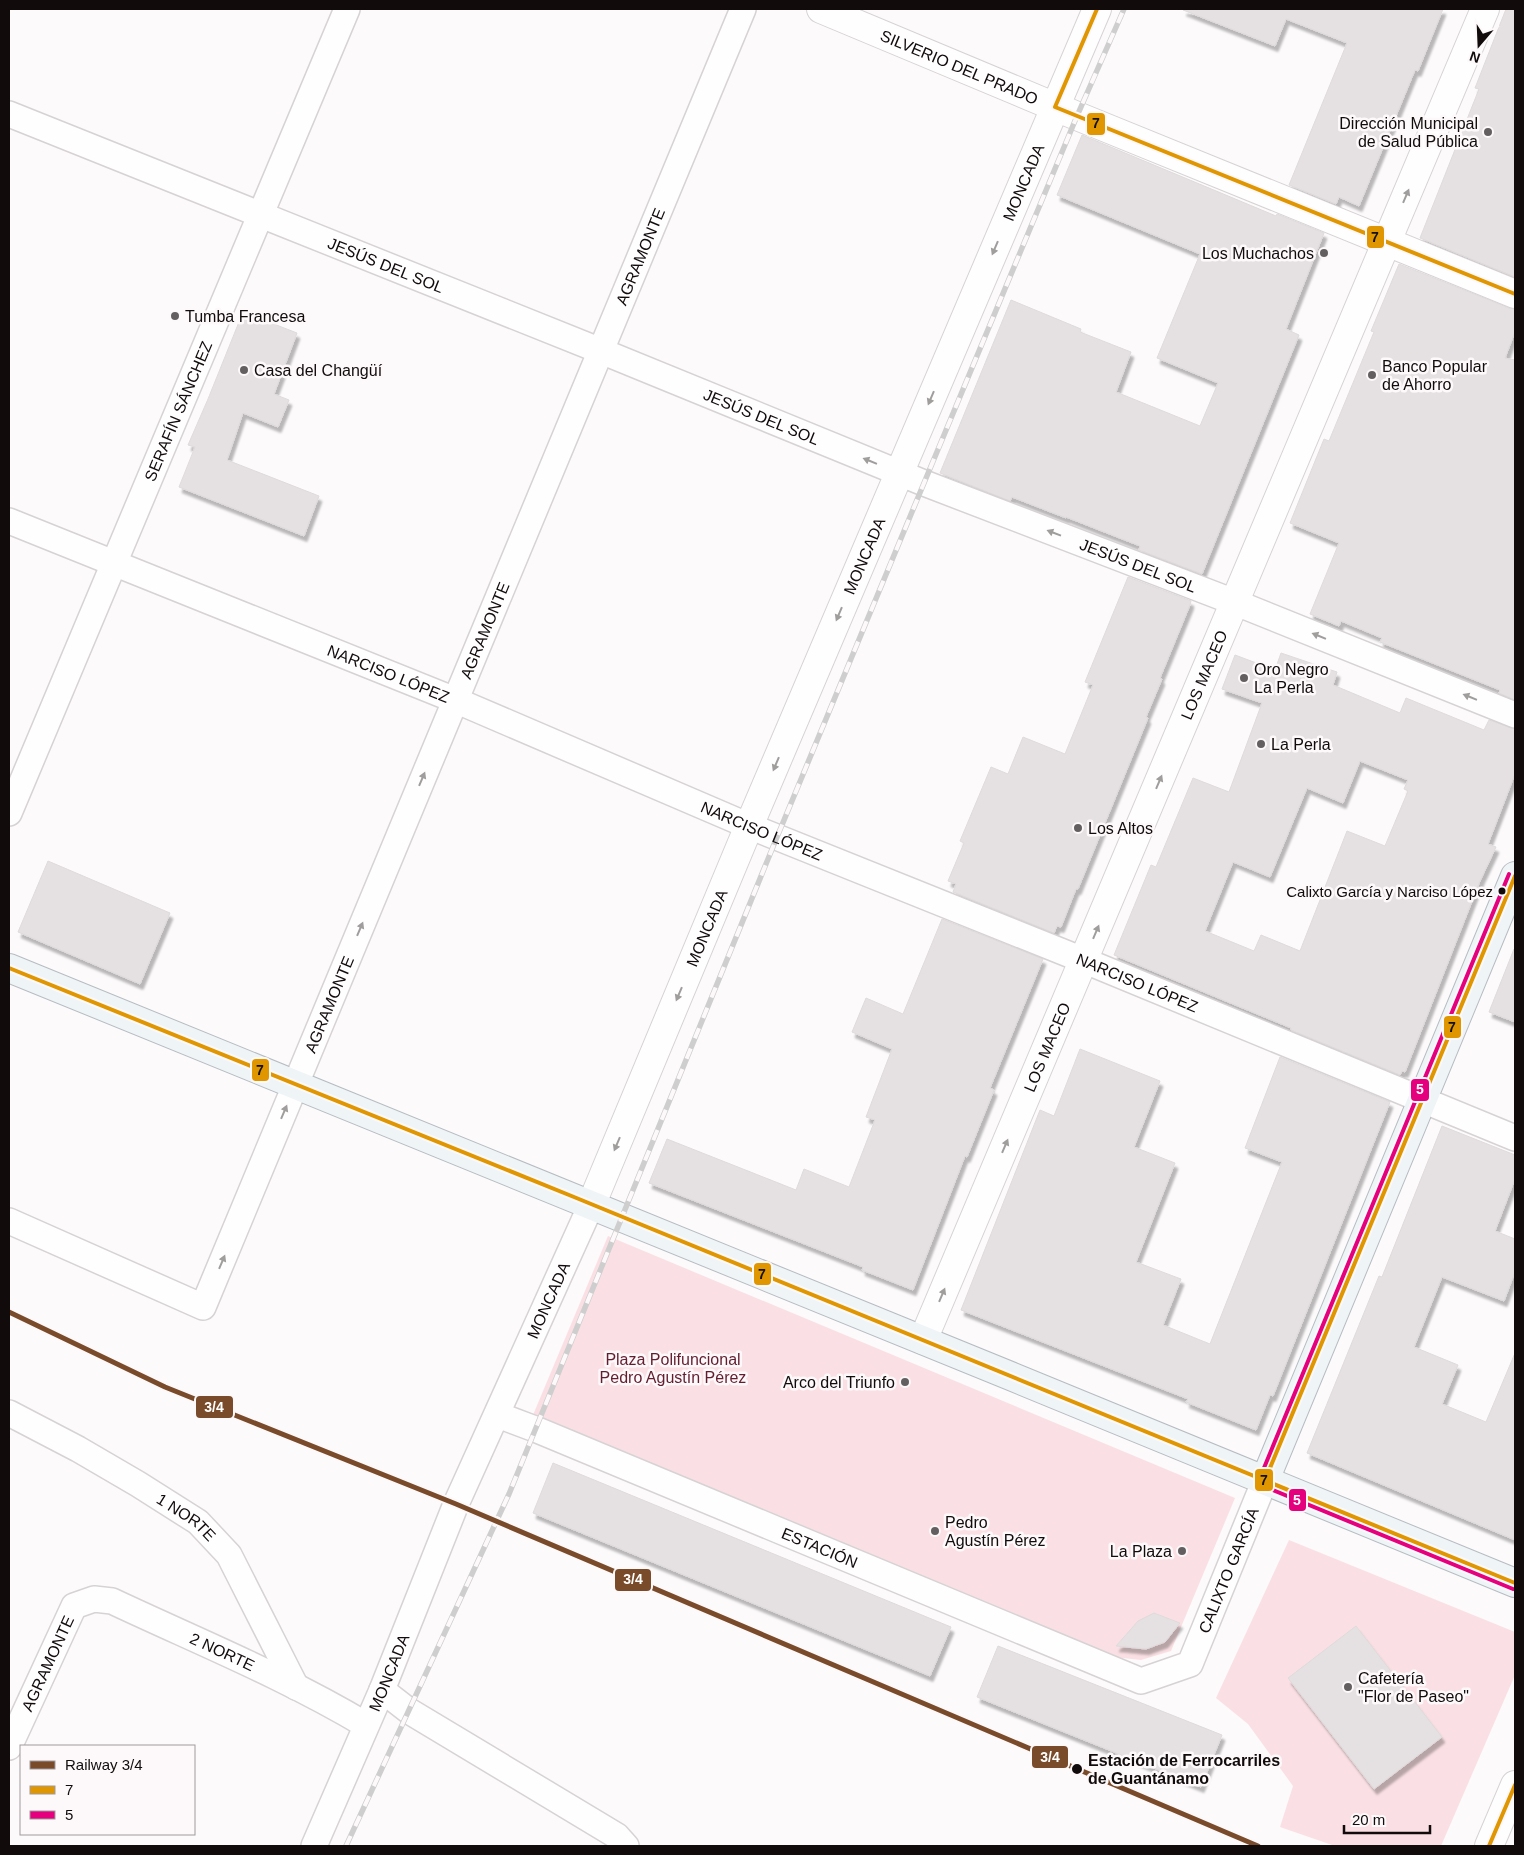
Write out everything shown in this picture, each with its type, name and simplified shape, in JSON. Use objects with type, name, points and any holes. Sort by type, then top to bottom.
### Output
[{"type":"main road","name":"CALIXTO GARCÍA","points":[[1265,1480],[1515,876]]},
{"type":"main road","points":[[9,968],[296,1083],[1515,1582]]},
{"type":"street","name":"SERAFÍN SÁNCHEZ","points":[[9,813],[112,564],[261,216],[347,9]]},
{"type":"street","name":"AGRAMONTE","points":[[9,1222],[203,1307],[743,9]]},
{"type":"street","name":"SILVERIO DEL PRADO","points":[[821,9],[1055,107],[1515,294]]},
{"type":"street","name":"MONCADA","points":[[314,1846],[382,1690],[448,1526],[592,1204],[749,826],[1097,9]]},
{"type":"street","name":"LOS MACEO","points":[[923,1340],[1485,9]]},
{"type":"street","name":"JESÚS DEL SOL","points":[[9,114],[601,351],[899,473],[1234,602],[1515,715]]},
{"type":"street","name":"NARCISO LÓPEZ","points":[[9,521],[112,564],[455,700],[749,826],[1084,960],[1515,1138]]},
{"type":"street","name":"1 NORTE","points":[[9,1413],[78,1449],[198,1522],[229,1555],[296,1687]]},
{"type":"street","name":"ESTACIÓN","points":[[498,1415],[553,1436],[1142,1681]]},
{"type":"street","name":"CALIXTO GARCÍA","points":[[1142,1681],[1190,1664],[1265,1480]]},
{"type":"street","name":"2 NORTE","points":[[74,1606],[94,1599],[112,1601],[296,1687],[366,1725]]},
{"type":"street","name":"AGRAMONTE","points":[[9,1748],[74,1606]]},
{"type":"street","points":[[382,1690],[409,1711],[617,1836],[626,1846]]},
{"type":"street","points":[[1489,1846],[1515,1785]]},
{"type":"green space","name":"Plaza Polifuncional Pedro Agustín Pérez","points":[[608,1236],[1235,1498],[1171,1651],[1141,1660],[1114,1657],[533,1415]]},
{"type":"green space","points":[[1289,1540],[1515,1632],[1515,1675],[1441,1846],[1335,1846],[1280,1827],[1293,1786],[1248,1724],[1216,1698]]},
{"type":"building","points":[[1184,9],[1443,9],[1418,71],[1415,70],[1359,206],[1339,197],[1336,204],[1289,185],[1347,43],[1286,19],[1275,46]]},
{"type":"building","points":[[1506,9],[1515,9],[1515,277],[1420,238],[1479,89],[1475,88]]},
{"type":"building","points":[[1082,135],[1276,216],[1277,214],[1324,233],[1286,329],[1299,335],[1202,574],[1139,550],[1140,546],[1066,517],[1012,497],[1010,501],[940,473],[1011,300],[1081,329],[1080,332],[1131,352],[1116,392],[1200,426],[1218,383],[1157,358],[1200,254],[1057,195]]},
{"type":"building","points":[[1399,264],[1515,309],[1515,332],[1505,358],[1515,360],[1515,700],[1499,693],[1500,690],[1380,642],[1382,638],[1341,621],[1339,626],[1310,614],[1339,543],[1290,523],[1324,439],[1329,441],[1374,332],[1371,331]]},
{"type":"building","points":[[243,312],[297,333],[274,394],[289,400],[278,427],[243,413],[227,460],[319,496],[304,536],[179,487],[195,447],[188,445]]},
{"type":"building","points":[[1128,577],[1191,601],[1160,678],[1162,679],[1146,717],[1148,718],[1078,889],[1076,889],[1061,927],[1057,926],[1054,933],[953,892],[956,884],[948,881],[964,843],[960,841],[991,767],[1008,774],[1023,737],[1065,754],[1093,685],[1085,682]]},
{"type":"building","points":[[1281,653],[1337,672],[1333,685],[1400,713],[1406,698],[1484,730],[1489,720],[1515,729],[1515,774],[1488,844],[1496,847],[1480,881],[1405,1072],[1402,1071],[1400,1075],[1114,955],[1151,865],[1156,867],[1193,778],[1229,792],[1262,703],[1222,689],[1235,655],[1275,670]],"holes":[[[1360,761],[1408,780],[1404,789],[1408,791],[1385,846],[1347,831],[1300,951],[1261,935],[1254,951],[1205,931],[1233,862],[1270,877],[1307,788],[1343,803]]]},
{"type":"building","points":[[48,861],[170,913],[140,984],[18,932]]},
{"type":"building","points":[[942,919],[1043,959],[990,1088],[994,1090],[967,1157],[965,1156],[913,1290],[862,1270],[863,1267],[649,1183],[667,1139],[796,1190],[804,1169],[849,1187],[875,1120],[866,1117],[892,1049],[852,1032],[866,998],[903,1014]]},
{"type":"building","points":[[1515,949],[1515,1022],[1489,1012]]},
{"type":"building","points":[[1080,1049],[1160,1081],[1134,1147],[1175,1163],[1136,1262],[1181,1279],[1163,1325],[1210,1344],[1282,1162],[1245,1148],[1280,1057],[1390,1102],[1273,1396],[1270,1395],[1256,1430],[1186,1402],[1188,1399],[961,1310],[1040,1110],[1054,1116]]},
{"type":"building","points":[[1442,1126],[1515,1155],[1515,1179],[1495,1231],[1515,1239],[1515,1272],[1504,1301],[1442,1277],[1414,1347],[1458,1365],[1442,1404],[1486,1422],[1515,1353],[1515,1540],[1307,1453],[1379,1276],[1382,1277]]},
{"type":"building","points":[[553,1463],[951,1627],[930,1676],[533,1513]]},
{"type":"building","points":[[1154,1613],[1180,1623],[1165,1642],[1146,1649],[1116,1646],[1138,1621]]},
{"type":"building","points":[[1356,1626],[1442,1737],[1374,1789],[1288,1678]]},
{"type":"building","name":"Estación de Ferrocarriles de Guantánamo","points":[[998,1646],[1222,1735],[1201,1787],[977,1697]]},
{"type":"railway","points":[[346,1846],[509,1494],[777,837],[1077,116],[1124,9]]},
{"type":"rail line","name":"3/4","points":[[9,1312],[165,1387],[456,1504],[1258,1846]]},
{"type":"transit line","name":"7","points":[[1097,9],[1055,107],[1515,294]]},
{"type":"transit line","name":"5","points":[[1509,874],[1259,1480],[1263,1486],[1513,1589]]},
{"type":"transit line","name":"7","points":[[1265,1480],[1515,876]]},
{"type":"transit line","name":"7","points":[[9,968],[574,1197],[1515,1583]]},
{"type":"transit line","name":"7","points":[[1489,1846],[1515,1785]]},
{"type":"place","name":"Dirección Municipal de Salud Pública","points":[[1488,132]]},
{"type":"place","name":"Los Muchachos","points":[[1324,253]]},
{"type":"place","name":"Tumba Francesa","points":[[175,316]]},
{"type":"place","name":"Casa del Changüí","points":[[244,370]]},
{"type":"place","name":"Banco Popular de Ahorro","points":[[1372,375]]},
{"type":"place","name":"Oro Negro La Perla","points":[[1244,678]]},
{"type":"place","name":"La Perla","points":[[1261,744]]},
{"type":"place","name":"Los Altos","points":[[1078,828]]},
{"type":"place","name":"Calixto García y Narciso López","points":[[1502,891]]},
{"type":"place","name":"Arco del Triunfo","points":[[905,1382]]},
{"type":"place","name":"Pedro Agustín Pérez","points":[[935,1531]]},
{"type":"place","name":"La Plaza","points":[[1182,1551]]},
{"type":"place","name":"Cafetería \"Flor de Paseo\"","points":[[1348,1687]]},
{"type":"place","name":"Estación de Ferrocarriles de Guantánamo","points":[[1077,1769]]}]
